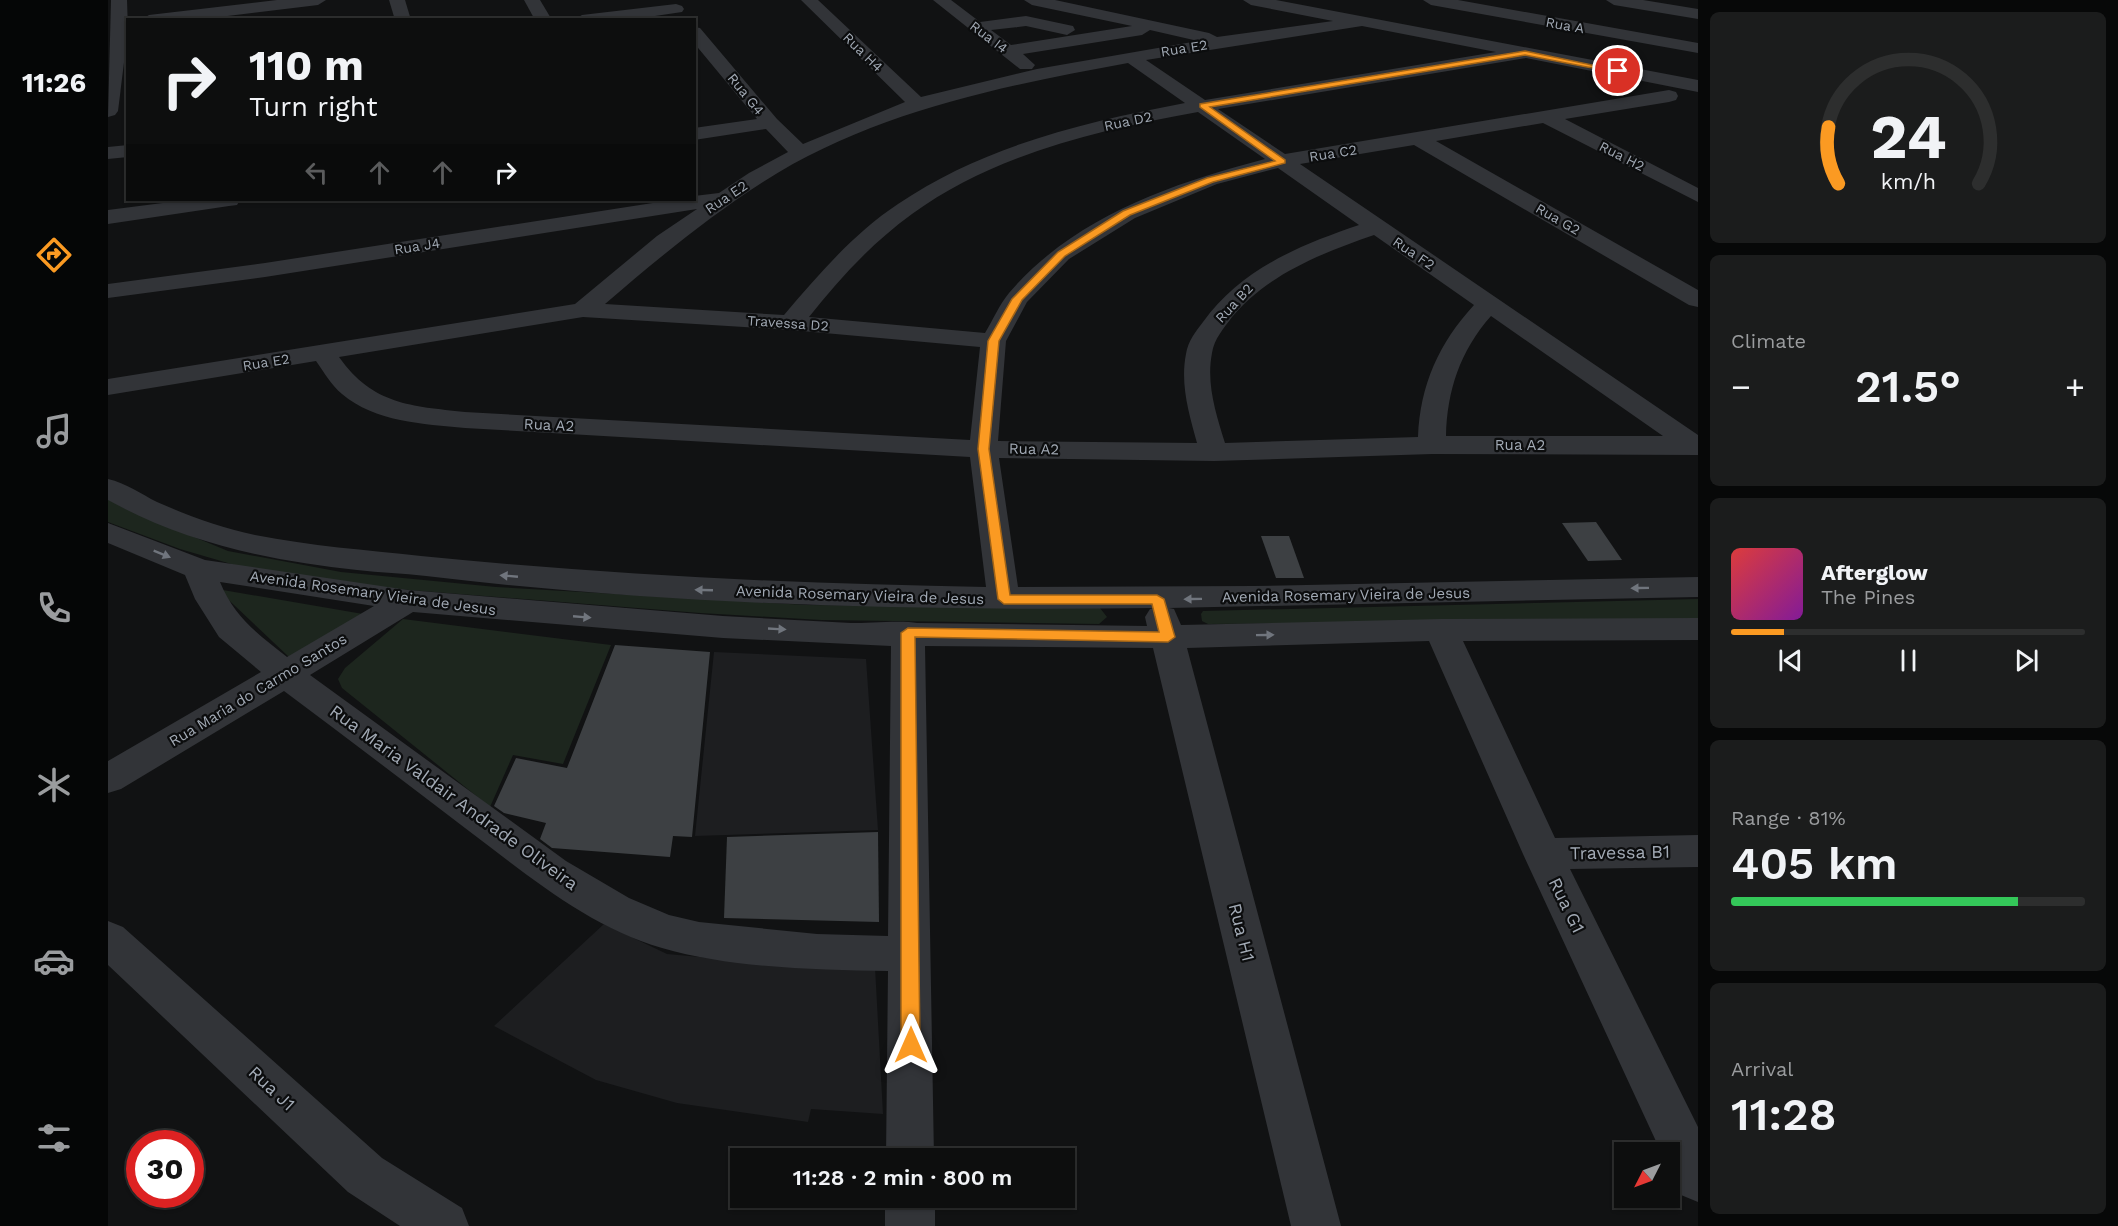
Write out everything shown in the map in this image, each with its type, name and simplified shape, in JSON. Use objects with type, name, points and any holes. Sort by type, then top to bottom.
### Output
[{"type":"street","points":[[108,111],[124,23],[119,0]]},
{"type":"street","points":[[180,18],[260,13],[318,0]]},
{"type":"street","points":[[397,0],[402,18]]},
{"type":"street","points":[[532,0],[543,18]]},
{"type":"street","name":"Rua H4","points":[[809,0],[917,104]]},
{"type":"street","name":"Rua I4","points":[[941,0],[1037,74]]},
{"type":"street","points":[[1032,0],[1225,41]]},
{"type":"street","points":[[1251,0],[1698,86]]},
{"type":"street","name":"Rua A","points":[[1431,0],[1698,48]]},
{"type":"street","points":[[1516,0],[1698,79]]},
{"type":"street","points":[[1614,0],[1698,14]]},
{"type":"street","points":[[599,18],[676,9]]},
{"type":"street","points":[[977,27],[1029,21],[1095,38]]},
{"type":"street","name":"Rua E2","points":[[108,387],[583,310],[665,241],[724,198],[801,153],[917,104],[1037,74],[1225,41],[1360,22]]},
{"type":"street","points":[[1008,51],[1161,27]]},
{"type":"street","name":"Rua G4","points":[[696,34],[770,123],[801,153]]},
{"type":"street","name":"Rua D2","points":[[791,323],[852,252],[907,207],[939,188],[1006,156],[1104,125],[1203,105],[1525,53]]},
{"type":"street","name":"Rua F2","points":[[1130,57],[1697,446]]},
{"type":"street","name":"Rua C2","points":[[1004,599],[984,449],[993,341],[1012,306],[1029,285],[1062,254],[1126,213],[1179,190],[1282,161],[1546,117],[1679,100],[1618,71]]},
{"type":"street","name":"Rua H2","points":[[1546,117],[1698,196]]},
{"type":"street","points":[[696,134],[770,123]]},
{"type":"street","name":"Rua G2","points":[[1418,139],[1698,300]]},
{"type":"street","points":[[108,153],[126,151]]},
{"type":"street","name":"Rua J4","points":[[108,291],[265,270],[724,198]]},
{"type":"street","points":[[108,217],[222,201]]},
{"type":"street","name":"Rua B2","points":[[1214,452],[1202,411],[1197,375],[1199,352],[1215,323],[1238,295],[1277,266],[1330,242],[1375,227]]},
{"type":"street","points":[[1432,445],[1433,404],[1447,362],[1470,322],[1488,304]]},
{"type":"street","name":"Travessa D2","points":[[583,310],[791,323],[993,341]]},
{"type":"street","name":"Rua A2","points":[[322,352],[340,377],[360,395],[380,406],[419,415],[465,420],[984,449],[1214,452],[1432,445],[1697,446]]},
{"type":"street","name":"Avenida Rosemary Vieira de Jesus","points":[[108,488],[149,511],[190,528],[238,543],[293,553],[606,584],[1004,599],[1162,618],[1441,630],[1698,629]]},
{"type":"street","name":"Avenida Rosemary Vieira de Jesus","points":[[108,532],[199,569],[408,601],[723,627],[851,634],[908,633],[1698,587]]},
{"type":"street","points":[[199,569],[211,599],[231,629],[284,673]]},
{"type":"street","name":"Rua Maria do Carmo Santos","points":[[108,779],[408,601]]},
{"type":"street","name":"Rua H1","points":[[1162,618],[1316,1226]]},
{"type":"street","name":"Rua G1","points":[[1441,630],[1543,854],[1698,1178]]},
{"type":"street","points":[[908,633],[910,1148]]},
{"type":"street","name":"Rua Maria Valdair Andrade Oliveira","points":[[284,673],[552,873],[639,922],[699,940],[728,945],[817,952],[911,954]]},
{"type":"street","name":"Travessa B1","points":[[1543,854],[1698,850]]},
{"type":"street","name":"Rua J1","points":[[108,939],[364,1175],[444,1226]]},
{"type":"street","points":[[910,1208],[910,1226]]},
{"type":"shaded area","points":[[108,499],[124,508],[228,551],[341,572],[496,587],[807,605],[1100,608],[1107,617],[1099,624],[821,620],[700,613],[371,587],[262,573],[180,549],[108,522]]},
{"type":"shaded area","points":[[217,589],[363,614],[289,657]]},
{"type":"shaded area","points":[[1698,599],[1698,620],[1208,624],[1202,621],[1201,614],[1203,611]]},
{"type":"shaded area","points":[[403,619],[611,645],[563,764],[513,755],[490,807],[342,688],[338,679],[345,668]]},
{"type":"shaded area","points":[[714,652],[866,659],[878,830],[695,836]]},
{"type":"shaded area","points":[[604,924],[667,954],[810,967],[875,967],[883,1114],[811,1109],[808,1122],[677,1103],[596,1080],[494,1026]]},
{"type":"building","points":[[1596,522],[1622,560],[1588,561],[1562,523]]},
{"type":"building","points":[[1261,536],[1289,536],[1304,578],[1276,578]]},
{"type":"building","points":[[615,645],[710,652],[692,837],[673,836],[670,857],[552,848],[540,839],[546,823],[504,813],[494,806],[516,758],[567,768]]},
{"type":"building","points":[[878,832],[879,922],[724,918],[727,837]]},
{"type":"route","points":[[911,1045],[908,633],[1168,637],[1157,599],[1004,599],[984,449],[993,341],[1017,299],[1062,254],[1126,213],[1179,190],[1282,161],[1203,105],[1525,53],[1618,71]]}]
